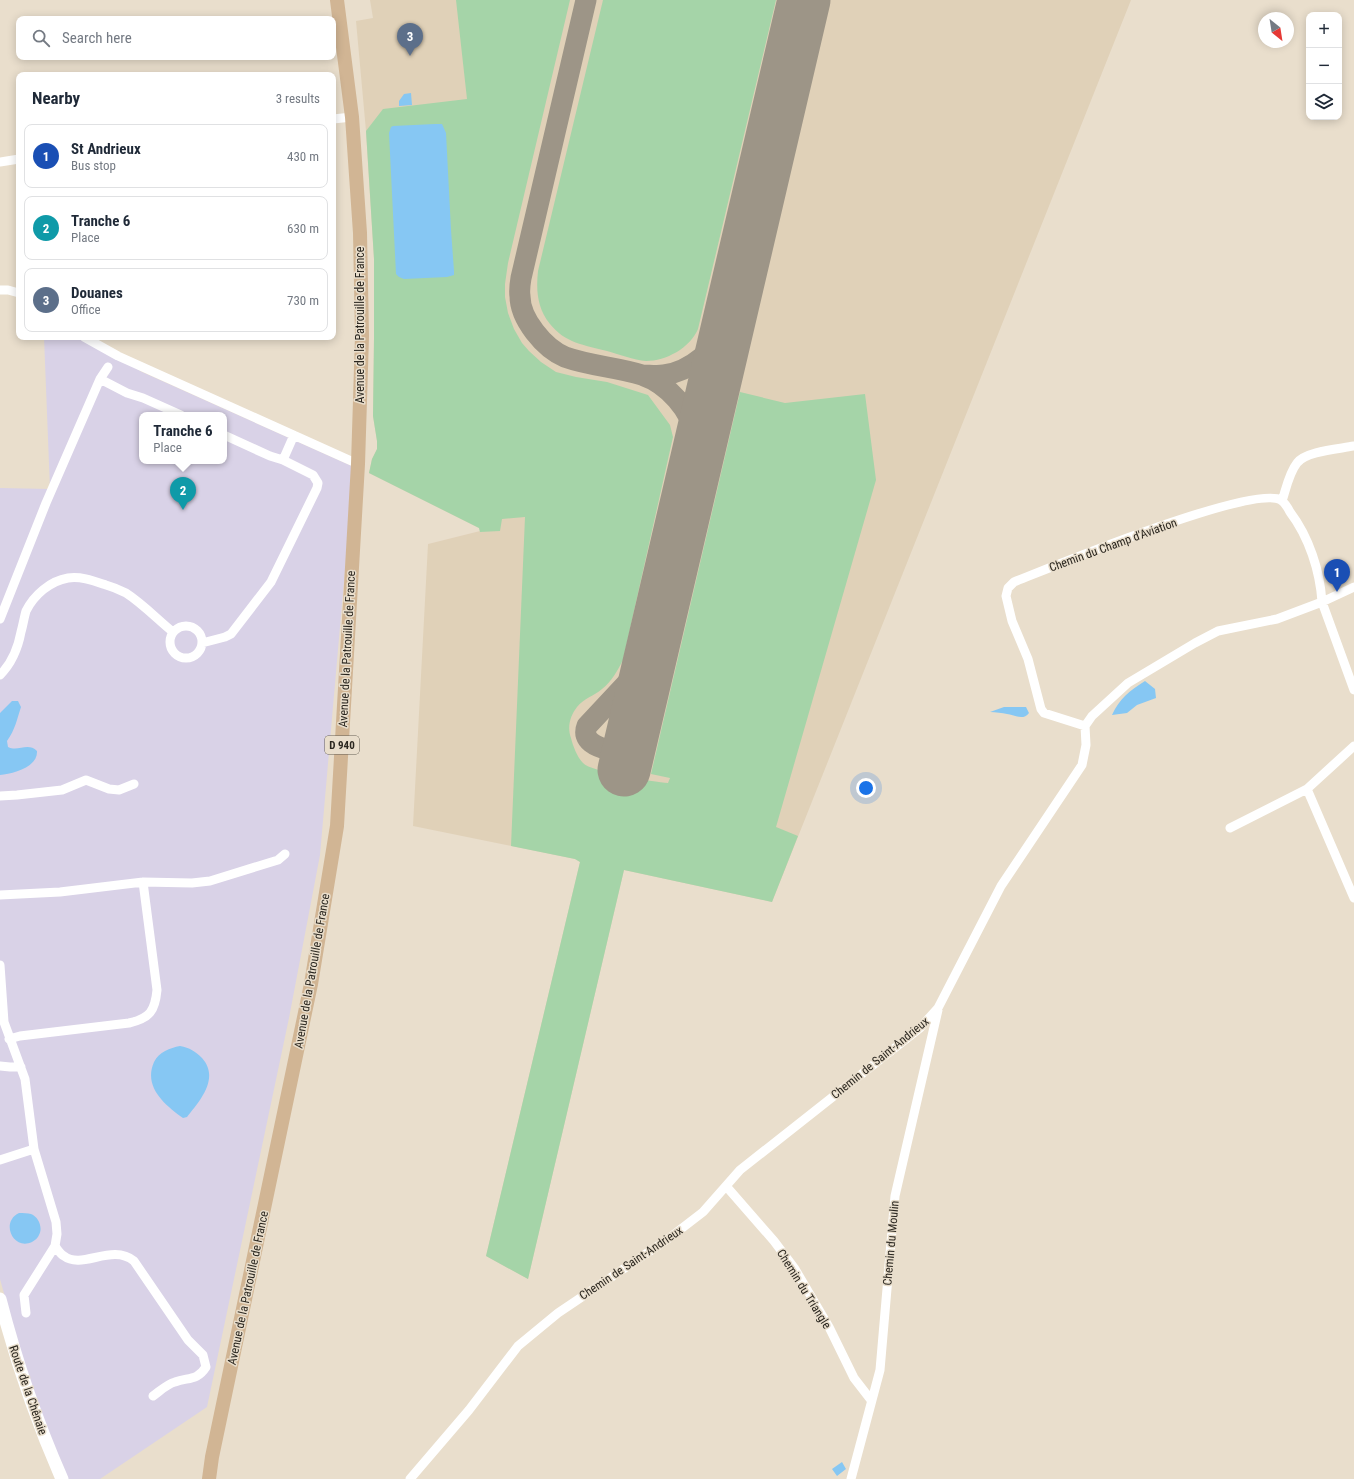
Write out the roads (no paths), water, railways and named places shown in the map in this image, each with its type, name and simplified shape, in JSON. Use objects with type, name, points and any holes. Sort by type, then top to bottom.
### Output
[{"type":"main road","name":"Avenue de la Patrouille de France","points":[[209,1479],[215,1442],[312,984],[337,826],[358,464],[362,328],[360,233],[352,117],[337,0]]},
{"type":"street","points":[[336,119],[352,117]]},
{"type":"street","points":[[0,162],[16,159]]},
{"type":"street","points":[[0,290],[8,290],[16,293]]},
{"type":"street","points":[[89,340],[118,356],[358,464]]},
{"type":"street","points":[[0,619],[46,503],[100,379],[108,367]]},
{"type":"street","points":[[100,379],[127,394],[143,398],[174,412]]},
{"type":"street","points":[[283,460],[294,435]]},
{"type":"street","points":[[202,643],[231,634],[272,582],[317,488],[318,483],[313,475],[283,460],[270,456],[227,436]]},
{"type":"street","points":[[1354,446],[1306,456],[1298,461],[1282,501],[1299,523],[1311,552],[1321,587],[1322,602],[1354,690]]},
{"type":"street","name":"Chemin du Champ d'Aviation","points":[[1085,726],[1044,713],[1041,709],[1028,659],[1012,621],[1006,596],[1008,588],[1014,582],[1134,535],[1212,510],[1261,498],[1274,498],[1282,501]]},
{"type":"street","points":[[0,675],[8,667],[15,652],[24,617],[31,603],[47,587],[57,581],[68,578],[82,578],[126,593],[173,632]]},
{"type":"street","points":[[1085,726],[1092,716],[1128,683],[1218,631],[1278,619],[1322,602],[1354,587]]},
{"type":"street","points":[[180,627],[192,627],[198,631],[201,636],[202,643],[200,651],[191,658],[183,658],[175,654],[171,649],[170,642],[173,632],[180,627]]},
{"type":"street","name":"Chemin de Saint-Andrieux","points":[[410,1479],[469,1410],[518,1346],[558,1313],[668,1239],[703,1212],[740,1170],[920,1028],[938,1008],[1001,886],[1082,765],[1086,745],[1085,726]]},
{"type":"street","points":[[1230,828],[1307,789],[1354,746]]},
{"type":"street","points":[[0,796],[17,796],[62,790],[86,780],[109,789],[119,790],[134,784]]},
{"type":"street","points":[[1307,789],[1354,898]]},
{"type":"street","points":[[0,895],[60,892],[143,882],[192,883],[210,881],[278,860],[285,854]]},
{"type":"street","points":[[9,1039],[20,1036],[129,1023],[139,1021],[148,1016],[153,1009],[157,990],[143,882]]},
{"type":"street","points":[[0,965],[4,1022],[25,1079],[34,1149],[56,1222],[57,1234],[55,1246],[24,1295],[26,1313]]},
{"type":"street","name":"Chemin du Moulin","points":[[851,1479],[880,1370],[895,1196],[938,1008]]},
{"type":"street","points":[[0,1066],[21,1067]]},
{"type":"street","points":[[0,1160],[34,1149]]},
{"type":"street","name":"Chemin du Triangle","points":[[726,1186],[774,1241],[795,1269],[829,1328],[854,1378],[871,1400]]},
{"type":"street","points":[[55,1246],[63,1256],[77,1260],[103,1255],[128,1256],[134,1261],[188,1340],[204,1355],[206,1367],[196,1377],[174,1382],[153,1396]]},
{"type":"street","name":"Route de la Chênaie","points":[[0,1299],[23,1380],[62,1479]]},
{"type":"water","points":[[411,93],[412,105],[399,106],[399,101],[404,94]]},
{"type":"water","points":[[442,124],[446,133],[454,275],[447,277],[404,279],[396,274],[389,133],[391,127],[393,126]]},
{"type":"water","points":[[1145,681],[1155,689],[1156,698],[1137,705],[1127,713],[1112,715],[1118,704],[1126,695]]},
{"type":"water","points":[[12,701],[18,701],[21,707],[14,729],[7,741],[8,747],[30,747],[37,751],[36,757],[24,769],[0,775],[0,713]]},
{"type":"water","points":[[1004,707],[1026,707],[1029,713],[1024,717],[1019,717],[990,712]]},
{"type":"water","points":[[180,1046],[190,1049],[202,1058],[209,1073],[209,1081],[202,1097],[187,1117],[183,1118],[163,1101],[151,1079],[151,1071],[156,1059],[165,1051]]},
{"type":"water","points":[[19,1213],[34,1215],[40,1223],[41,1229],[39,1236],[32,1242],[25,1244],[19,1243],[11,1234],[10,1223],[13,1217]]},
{"type":"water","points":[[842,1462],[846,1469],[837,1476],[832,1469]]},
{"type":"place","name":"Douanes","points":[[410,56]]},
{"type":"place","name":"Tranche 6","points":[[183,510]]},
{"type":"place","name":"St Andrieux","points":[[1337,592]]}]
